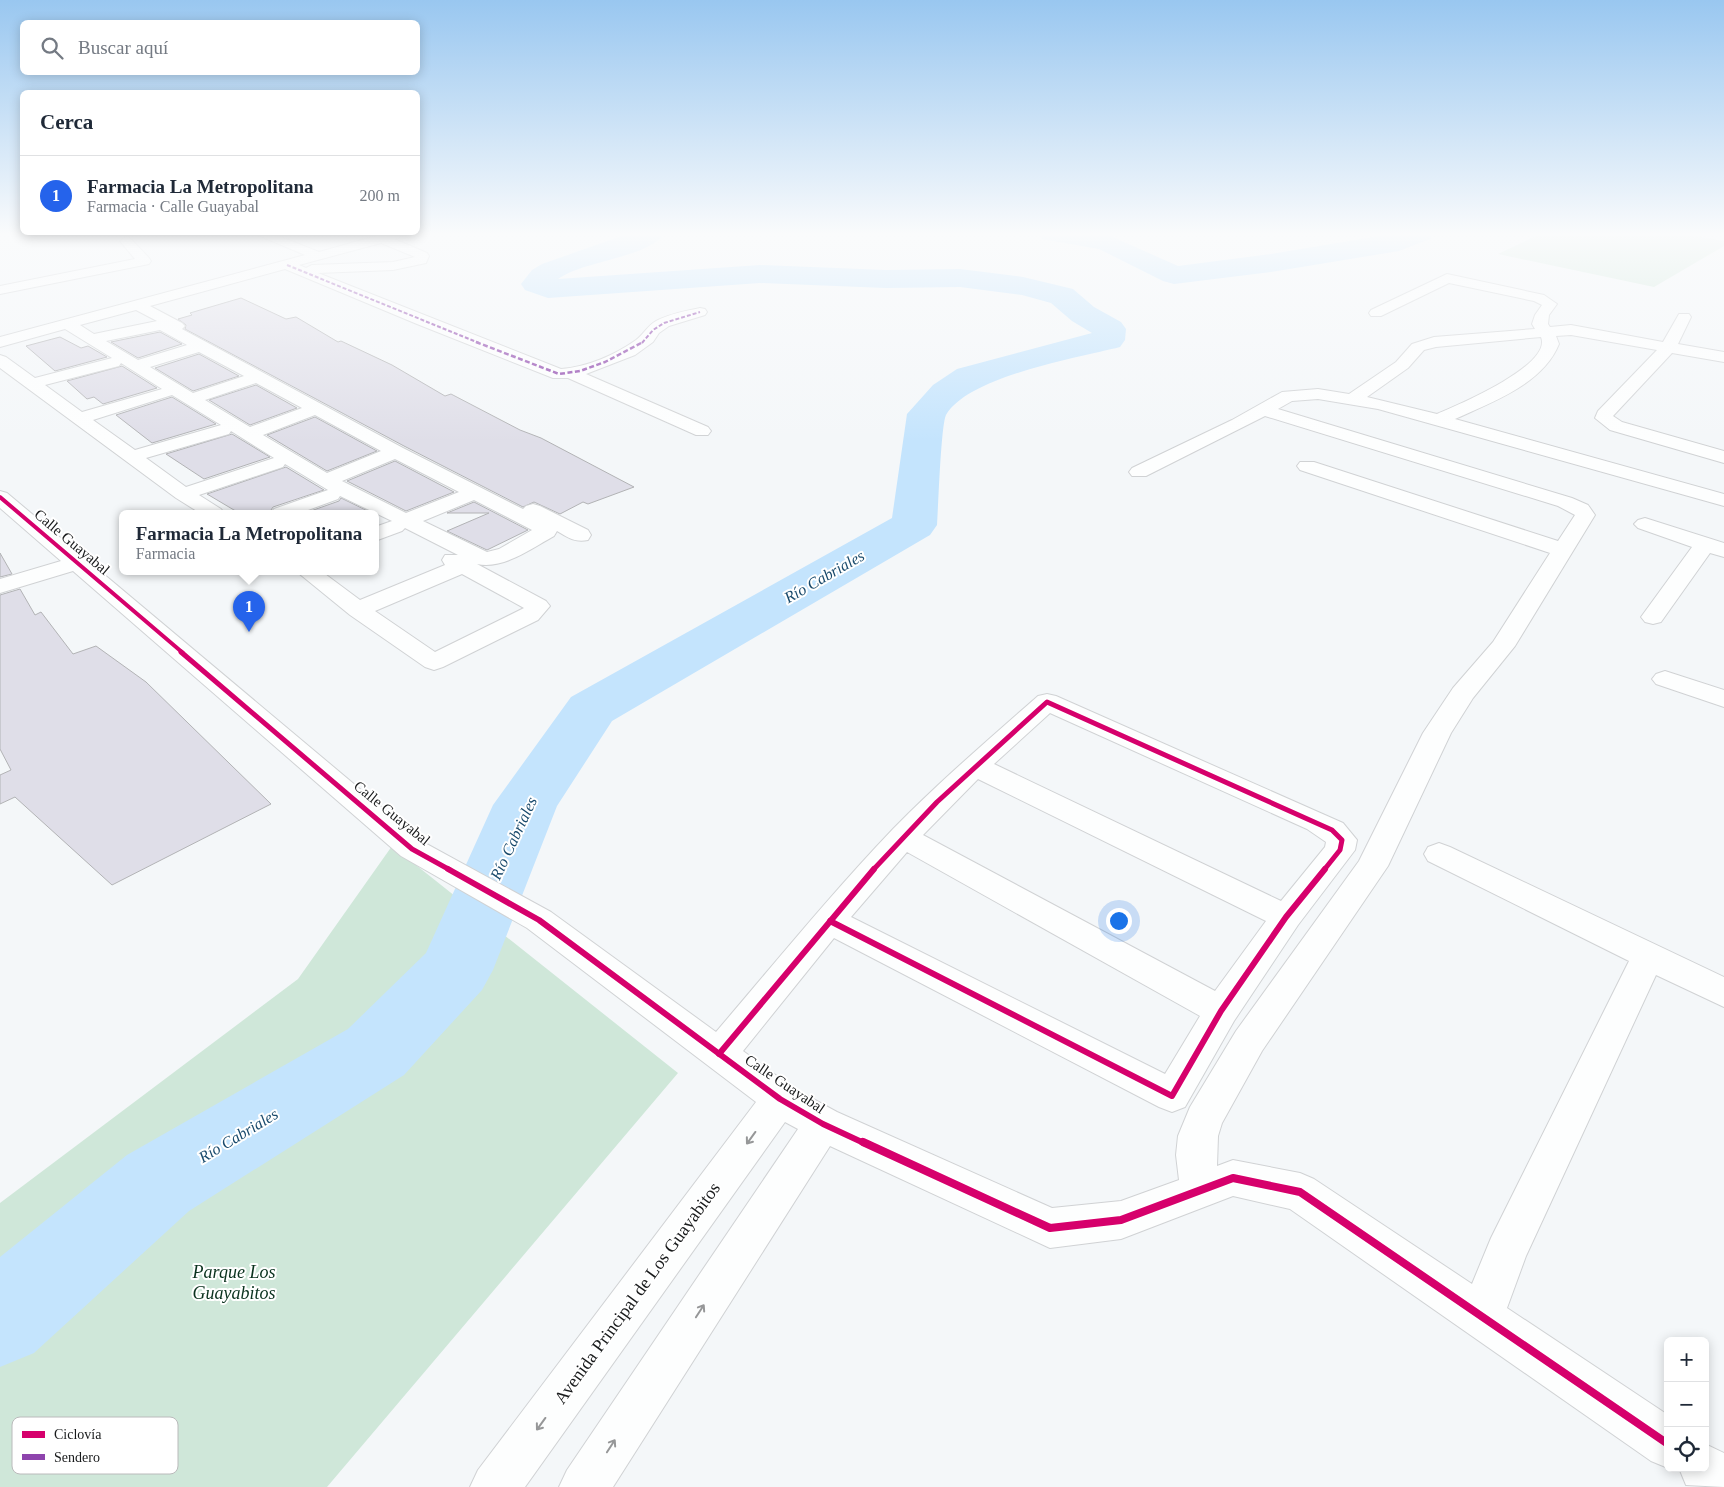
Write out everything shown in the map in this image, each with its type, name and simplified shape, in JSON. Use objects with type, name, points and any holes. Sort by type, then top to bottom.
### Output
[{"type":"street","points":[[0,342],[149,302]]},
{"type":"street","points":[[377,302],[559,374],[572,374],[614,358],[648,339],[652,330],[675,318],[700,312]]},
{"type":"street","points":[[1376,313],[1398,302]]},
{"type":"street","points":[[1440,420],[1510,385],[1532,370],[1550,347],[1550,340],[1540,319],[1550,304],[1548,302]]},
{"type":"street","points":[[138,305],[342,418],[494,489],[580,535]]},
{"type":"street","points":[[1684,317],[1668,348],[1604,415],[1604,418],[1616,426],[1724,458]]},
{"type":"street","points":[[92,339],[160,324],[396,452],[544,528],[546,531],[506,554],[484,559],[392,528],[379,520]]},
{"type":"street","points":[[62,325],[92,339],[191,399],[362,510]]},
{"type":"street","points":[[62,325],[113,363],[182,402],[276,463],[329,488],[364,510]]},
{"type":"street","points":[[1354,398],[1402,365],[1414,350],[1422,345],[1545,332],[1578,331],[1724,357]]},
{"type":"street","points":[[136,366],[201,346]]},
{"type":"street","points":[[0,360],[34,383],[183,494],[209,510]]},
{"type":"street","points":[[34,383],[113,363]]},
{"type":"street","points":[[572,374],[702,431]]},
{"type":"street","points":[[191,399],[257,377]]},
{"type":"street","points":[[80,418],[165,393]]},
{"type":"street","points":[[1139,472],[1264,410],[1288,396],[1301,394],[1354,398],[1440,420],[1724,500]]},
{"type":"street","points":[[246,434],[316,409]]},
{"type":"street","points":[[1200,1191],[1196,1154],[1198,1136],[1204,1119],[1249,1041],[1372,866],[1437,733],[1457,702],[1502,646],[1585,515],[1574,506],[1264,410]]},
{"type":"street","points":[[133,456],[223,430]]},
{"type":"street","points":[[287,510],[396,452]]},
{"type":"street","points":[[183,494],[276,463]]},
{"type":"street","points":[[1307,466],[1563,550]]},
{"type":"street","points":[[392,528],[474,493]]},
{"type":"street","name":"Calle Guayabal","points":[[0,497],[412,849],[539,920],[780,1099],[823,1124],[1050,1228],[1121,1220],[1233,1178],[1300,1192],[1664,1441]]},
{"type":"street","points":[[312,575],[358,610],[434,662],[530,615],[538,606],[379,520]]},
{"type":"street","points":[[1645,524],[1714,547],[1653,617]]},
{"type":"street","points":[[0,586],[77,563]]},
{"type":"street","points":[[358,610],[463,566]]},
{"type":"street","points":[[1665,679],[1724,699]]},
{"type":"street","points":[[719,1054],[830,922],[903,837],[974,766],[1047,702],[1318,822],[1332,830],[1342,840],[1340,850],[1286,917],[1221,1011],[1172,1096],[830,922]]},
{"type":"street","points":[[974,766],[1286,917]]},
{"type":"street","points":[[903,837],[1221,1011]]},
{"type":"street","points":[[1439,854],[1724,993]]},
{"type":"street","points":[[1482,1317],[1506,1252],[1648,957]]},
{"type":"street","name":"Avenida Principal de Los Guayabitos","points":[[495,1487],[780,1099]]},
{"type":"street","points":[[584,1487],[823,1124]]},
{"type":"street","points":[[1709,1472],[1724,1482]]},
{"type":"green space","name":"Parque Los Guayabitos","points":[[392,846],[678,1073],[327,1487],[0,1487],[0,1203],[298,979]]},
{"type":"building","points":[[226,302],[250,302],[286,319],[296,317],[338,342],[341,341],[392,365],[445,396],[451,394],[520,430],[541,438],[634,487],[588,504],[583,502],[560,514],[534,502],[523,507],[185,329],[186,325],[178,319],[192,315],[190,313]]},
{"type":"building","points":[[160,332],[182,344],[138,358],[111,342]]},
{"type":"building","points":[[60,337],[81,348],[88,346],[107,357],[55,371],[26,346]]},
{"type":"building","points":[[199,354],[239,376],[193,391],[155,368]]},
{"type":"building","points":[[122,366],[157,388],[103,404],[94,397],[87,399],[67,381]]},
{"type":"building","points":[[256,385],[297,408],[250,425],[209,400]]},
{"type":"building","points":[[172,397],[216,424],[152,443],[116,415]]},
{"type":"building","points":[[315,417],[377,451],[327,471],[267,435]]},
{"type":"building","points":[[232,434],[270,457],[204,479],[166,454]]},
{"type":"building","points":[[395,461],[454,492],[406,511],[347,481]]},
{"type":"building","points":[[286,467],[324,490],[273,507],[271,510],[234,510],[207,494]]},
{"type":"building","points":[[341,498],[366,510],[314,510],[339,501]]},
{"type":"building","points":[[474,502],[528,530],[487,550],[447,531],[489,513],[447,513]]},
{"type":"building","points":[[0,553],[12,574],[0,577]]},
{"type":"building","points":[[20,589],[35,615],[41,612],[73,654],[96,646],[146,682],[271,804],[112,885],[15,797],[0,804],[0,775],[11,770],[0,749],[0,595]]},
{"type":"waterway","name":"Río Cabriales","points":[[0,1319],[158,1183],[376,1052],[456,970],[525,805],[591,709],[914,525],[926,414],[946,393],[970,377],[1066,349],[1108,340],[1109,329],[1083,314],[1069,302]]},
{"type":"marked path","points":[[377,302],[559,374],[580,371],[618,357],[639,345],[658,326],[675,318],[700,312]]},
{"type":"cycle path","points":[[0,497],[412,849],[539,920],[780,1099],[823,1124],[1050,1228],[1121,1220],[1233,1178],[1300,1192],[1664,1441]]},
{"type":"cycle path","points":[[719,1054],[833,917],[903,837],[991,751],[1047,702],[1318,822],[1332,830],[1342,840],[1340,850],[1286,917],[1221,1011],[1172,1096],[830,921]]},
{"type":"place","name":"Farmacia La Metropolitana","points":[[249,632]]}]
